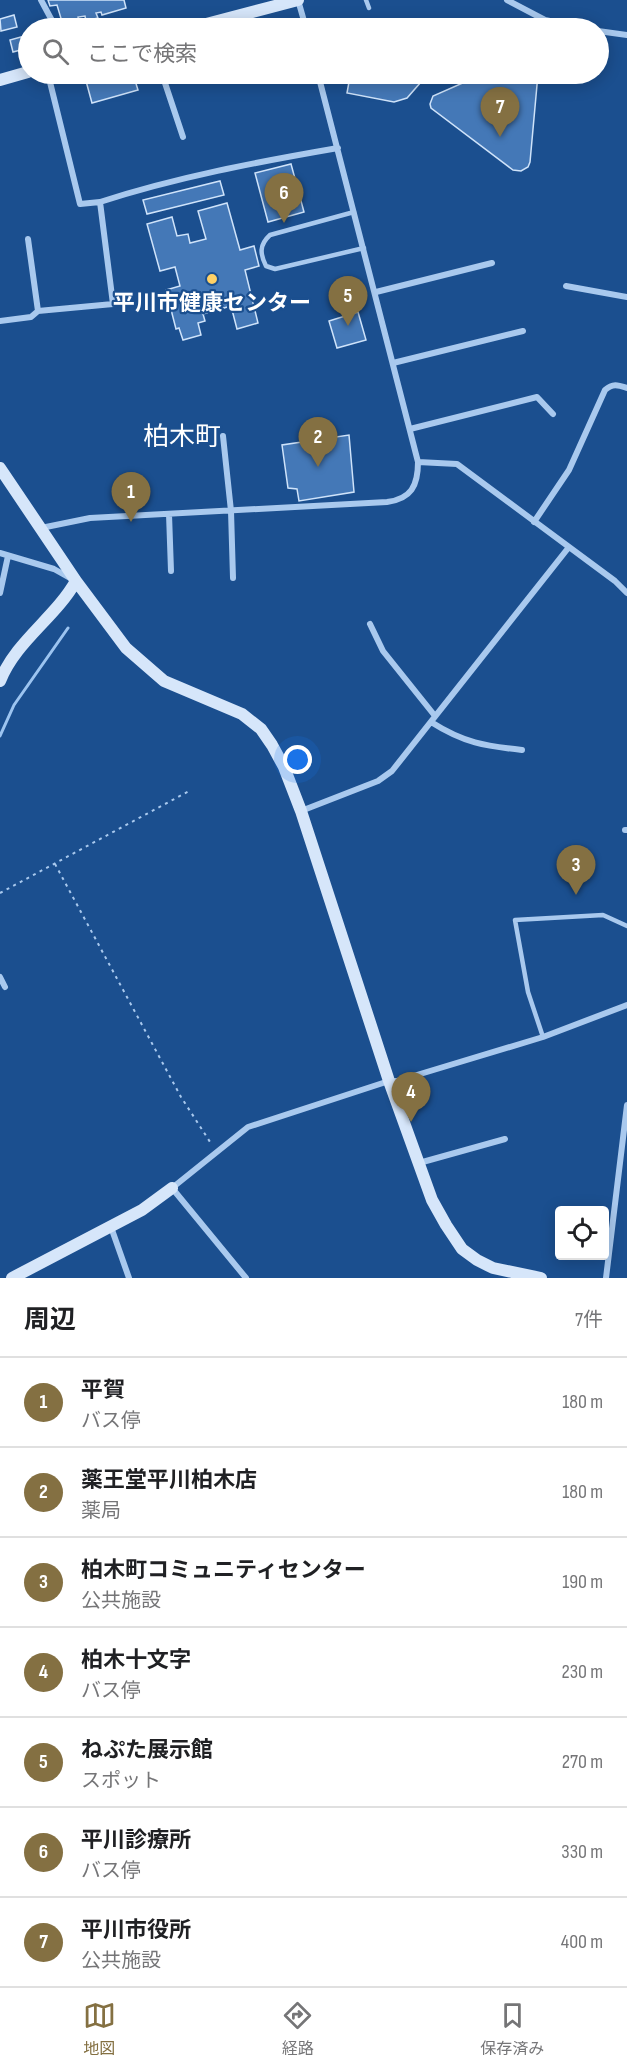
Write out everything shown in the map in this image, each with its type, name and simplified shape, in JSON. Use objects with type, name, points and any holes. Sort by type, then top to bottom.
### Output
[{"type":"street","points":[[41,0],[51,18]]},
{"type":"street","points":[[230,18],[298,0],[303,18]]},
{"type":"street","points":[[507,0],[540,18]]},
{"type":"street","points":[[609,33],[627,35]]},
{"type":"street","points":[[0,80],[18,75]]},
{"type":"street","points":[[50,84],[80,204],[100,202],[136,190],[234,167],[338,148]]},
{"type":"street","points":[[165,84],[183,137]]},
{"type":"street","points":[[41,528],[90,518],[358,505],[399,500],[411,492],[418,475],[418,462],[321,84]]},
{"type":"street","points":[[0,321],[31,317],[38,311],[113,304],[100,202]]},
{"type":"street","points":[[28,239],[38,311]]},
{"type":"street","points":[[376,292],[492,263]]},
{"type":"street","points":[[566,286],[627,297]]},
{"type":"street","points":[[393,363],[523,331]]},
{"type":"street","points":[[534,522],[569,470],[606,390],[616,385],[627,388]]},
{"type":"street","points":[[410,429],[537,398],[554,414]]},
{"type":"street","points":[[223,436],[231,511],[233,578]]},
{"type":"street","points":[[418,462],[457,464],[615,581],[627,593]]},
{"type":"street","points":[[0,468],[76,581],[126,648],[164,681],[242,714],[261,729],[284,767],[301,811],[388,1080],[432,1200],[462,1249],[477,1260],[493,1268],[542,1278]]},
{"type":"street","points":[[170,514],[171,571]]},
{"type":"street","points":[[301,811],[378,781],[392,771],[569,547]]},
{"type":"street","points":[[0,553],[54,569],[76,581]]},
{"type":"street","points":[[0,593],[8,556]]},
{"type":"street","points":[[0,681],[3,666],[68,596],[76,581]]},
{"type":"street","points":[[370,624],[383,651],[433,719],[447,732],[473,743],[522,750]]},
{"type":"street","points":[[0,976],[5,987]]},
{"type":"street","points":[[12,1278],[142,1210],[248,1127],[388,1080],[397,1081],[543,1037],[627,1005]]},
{"type":"street","points":[[606,1278],[627,1105]]},
{"type":"street","points":[[419,1163],[505,1139]]},
{"type":"street","points":[[172,1188],[246,1278]]},
{"type":"street","points":[[111,1227],[129,1278]]},
{"type":"lane","points":[[366,0],[369,8]]},
{"type":"lane","points":[[354,212],[278,232],[264,241],[261,248],[262,257],[266,266],[275,269],[364,248]]},
{"type":"lane","points":[[543,1037],[528,992],[515,920],[603,915],[627,926]]},
{"type":"path","points":[[0,894],[191,790]]},
{"type":"path","points":[[54,864],[181,1097],[217,1152]]},
{"type":"building","points":[[48,0],[124,0],[126,8],[102,15],[101,12],[96,13],[98,18],[85,18],[85,16],[61,18],[57,5],[50,6]]},
{"type":"building","points":[[14,15],[17,27],[1,31],[0,19]]},
{"type":"building","points":[[18,38],[18,51],[13,52],[10,40]]},
{"type":"building","points":[[87,84],[136,84],[138,90],[92,103]]},
{"type":"building","points":[[349,84],[419,84],[407,98],[394,102],[347,93]]},
{"type":"building","points":[[460,84],[537,84],[528,167],[521,171],[513,170],[431,108],[433,96]]},
{"type":"building","points":[[291,164],[304,212],[268,222],[255,173]]},
{"type":"building","points":[[220,181],[224,195],[147,214],[143,200]]},
{"type":"building","name":"平川市健康センター","points":[[227,203],[240,250],[254,246],[259,266],[245,270],[258,323],[237,329],[231,306],[203,314],[205,321],[198,323],[201,335],[183,340],[179,328],[176,329],[166,290],[180,286],[175,267],[160,271],[147,224],[172,217],[177,236],[188,234],[190,243],[206,239],[198,211]]},
{"type":"building","points":[[358,312],[366,340],[337,348],[329,321]]},
{"type":"building","points":[[349,435],[354,492],[299,501],[297,489],[288,488],[282,445]]},
{"type":"waterway","points":[[0,736],[14,705],[68,628]]},
{"type":"place","name":"平川市役所","points":[[500,137]]},
{"type":"place","name":"平川診療所","points":[[284,223]]},
{"type":"place","name":"平川市健康センター","points":[[212,279]]},
{"type":"place","name":"ねぷた展示館","points":[[348,326]]},
{"type":"place","name":"薬王堂平川柏木店","points":[[318,467]]},
{"type":"place","name":"平賀","points":[[131,522]]},
{"type":"place","name":"柏木町コミュニティセンター","points":[[576,895]]},
{"type":"place","name":"柏木十文字","points":[[411,1122]]},
{"type":"district","name":"柏木町","points":[[182,436]]}]
